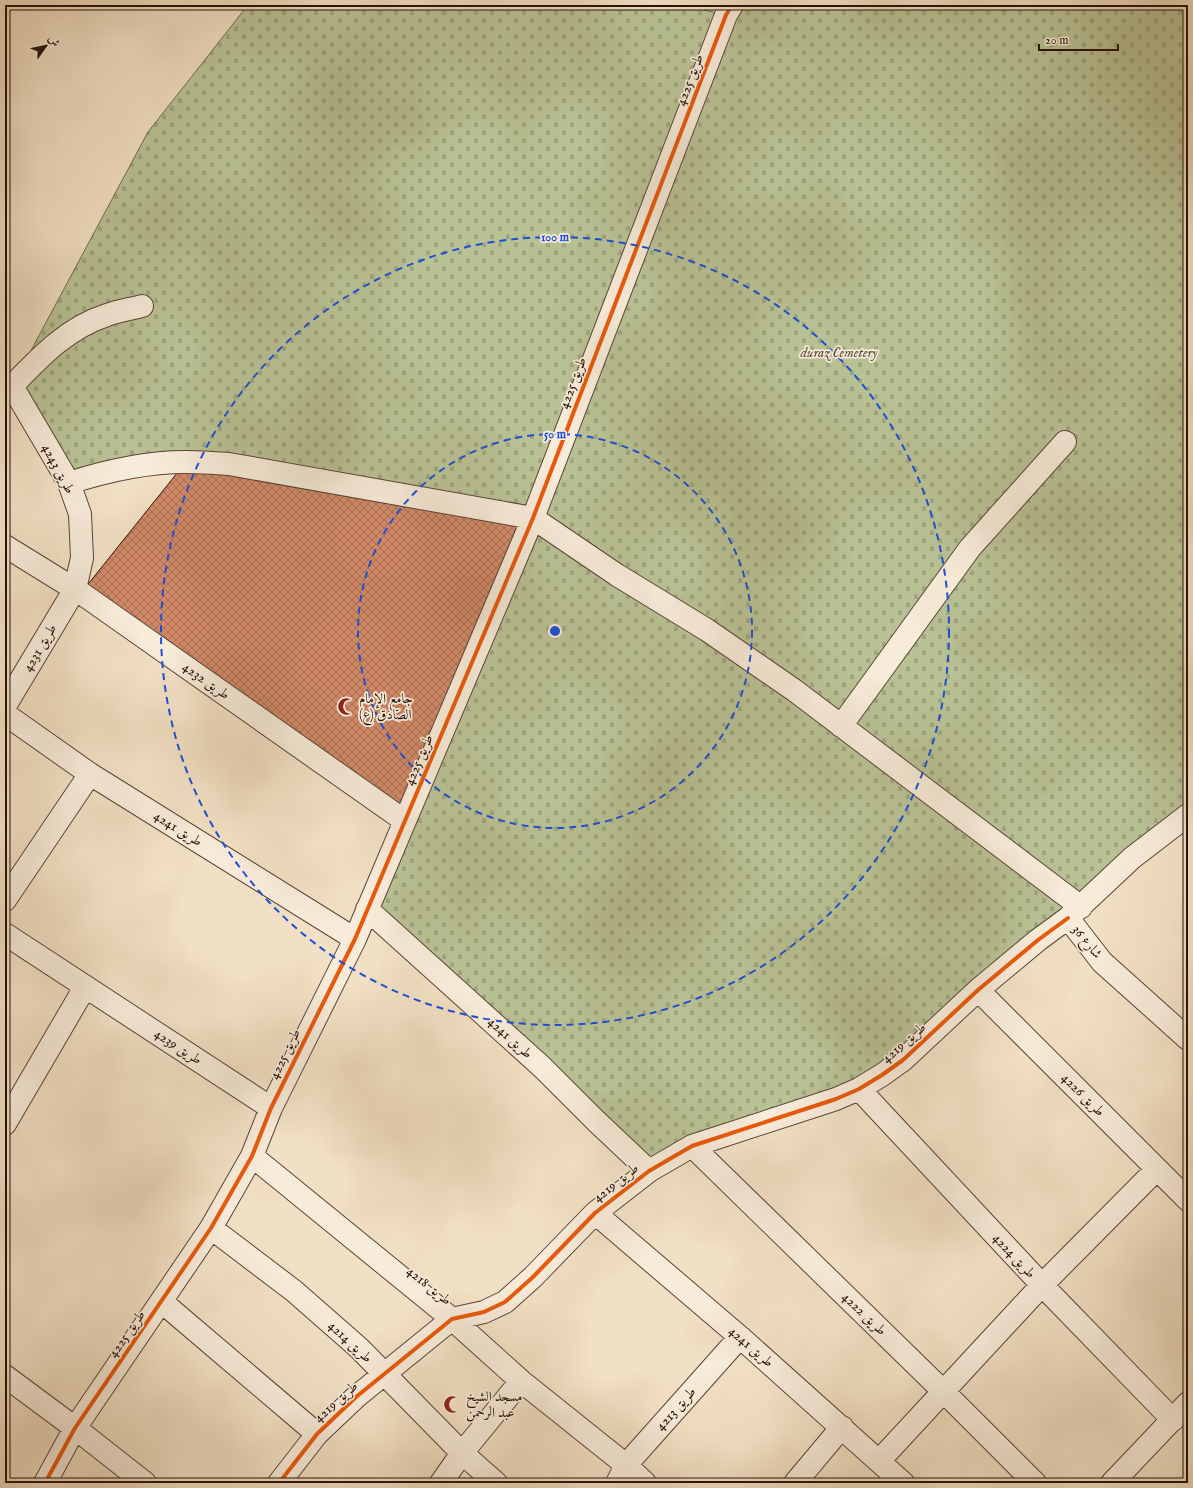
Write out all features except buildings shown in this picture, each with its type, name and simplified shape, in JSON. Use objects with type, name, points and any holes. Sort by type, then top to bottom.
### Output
[{"type":"street","name":"طريق 4225","points":[[45,1483],[75,1428],[211,1228],[252,1156],[271,1108],[355,939],[532,518],[726,8]]},
{"type":"street","points":[[8,385],[72,331],[106,315],[142,306]]},
{"type":"street","name":"طريق 4243","points":[[8,385],[69,483],[80,514],[82,558],[75,589]]},
{"type":"street","points":[[841,726],[970,548],[1065,442]]},
{"type":"street","points":[[69,483],[117,470],[155,464],[186,462],[229,464],[532,518],[617,575],[707,630],[794,690],[1074,913]]},
{"type":"street","name":"طريق 4232","points":[[5,546],[75,589],[405,821]]},
{"type":"street","name":"طريق 4231","points":[[5,706],[75,589]]},
{"type":"street","name":"طريق 4241","points":[[5,714],[90,774],[355,939]]},
{"type":"street","points":[[5,900],[90,774]]},
{"type":"street","name":"شارع 36","points":[[1188,815],[1132,858],[1074,913],[1102,962],[1188,1039]]},
{"type":"street","name":"طريق 4241","points":[[367,909],[542,1067],[649,1171]]},
{"type":"street","name":"طريق 4219","points":[[282,1482],[317,1434],[356,1397],[452,1319],[484,1312],[505,1302],[533,1277],[595,1213],[649,1171],[692,1146],[824,1103],[859,1089],[903,1060],[978,990],[1038,940],[1074,913]]},
{"type":"street","name":"طريق 4239","points":[[5,934],[271,1108]]},
{"type":"street","points":[[5,1124],[85,987]]},
{"type":"street","name":"طريق 4226","points":[[978,990],[1188,1200]]},
{"type":"street","name":"طريق 4224","points":[[859,1089],[1042,1285],[1173,1420]]},
{"type":"street","name":"طريق 4222","points":[[692,1146],[1035,1483]]},
{"type":"street","name":"طريق 4218","points":[[252,1156],[452,1319],[621,1474],[645,1483]]},
{"type":"street","points":[[879,1460],[1042,1285],[1157,1169]]},
{"type":"street","name":"طريق 4241","points":[[595,1213],[740,1337],[903,1483]]},
{"type":"street","name":"طريق 4214","points":[[211,1228],[294,1291],[359,1348],[462,1453],[496,1483]]},
{"type":"street","points":[[162,1302],[317,1434]]},
{"type":"street","name":"طريق 4213","points":[[621,1474],[740,1337]]},
{"type":"street","points":[[5,1376],[145,1483]]},
{"type":"street","points":[[442,1483],[462,1453],[520,1381]]},
{"type":"street","points":[[1112,1483],[1188,1403]]},
{"type":"street","points":[[795,1483],[842,1427]]},
{"type":"green space","name":"duraz Cemetery","points":[[248,5],[682,5],[726,15],[732,5],[1188,5],[1188,806],[859,1089],[649,1171],[367,909],[405,821],[186,462],[69,483],[12,386],[148,132]]},
{"type":"cycle path","points":[[45,1483],[75,1428],[211,1228],[252,1156],[271,1108],[355,939],[533,518],[726,15],[732,5]]},
{"type":"cycle path","points":[[279,1483],[317,1434],[356,1397],[452,1319],[484,1312],[505,1302],[533,1277],[595,1213],[649,1171],[692,1146],[836,1099],[859,1089],[903,1060],[978,990],[1038,940],[1068,918]]},
{"type":"place","name":"جامع الإمام الصادق (ع)","points":[[346,707]]},
{"type":"place","name":"مسجد الشيخ عبد الرحمن","points":[[453,1405]]}]
